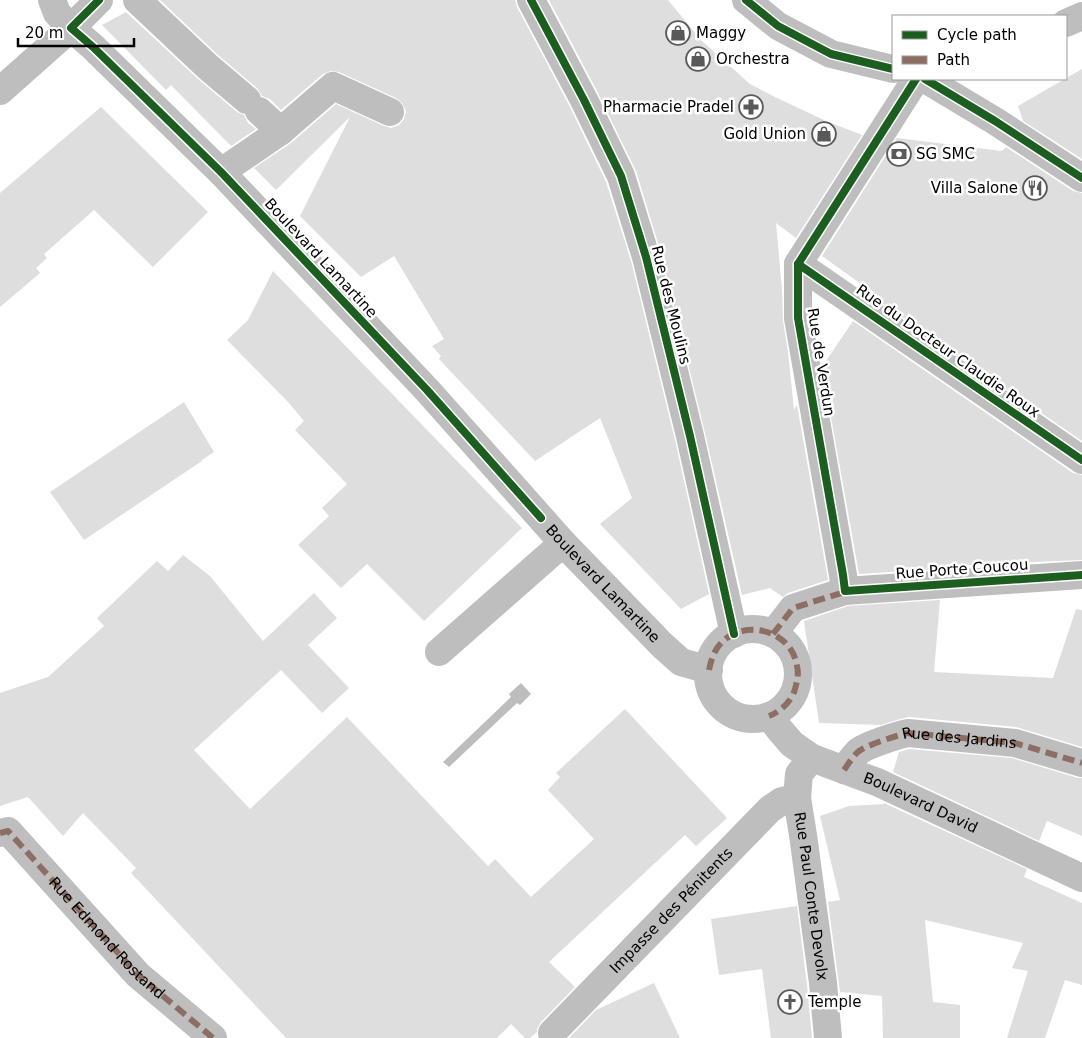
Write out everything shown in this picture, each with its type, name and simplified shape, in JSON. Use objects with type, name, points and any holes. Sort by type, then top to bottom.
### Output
[{"type":"street","name":"Boulevard Lamartine","points":[[52,0],[57,13],[71,28],[93,46],[221,172],[427,390],[563,543],[662,645],[681,662],[708,670]]},
{"type":"street","points":[[0,91],[71,28],[99,0]]},
{"type":"street","points":[[137,0],[281,132]]},
{"type":"street","name":"Rue des Moulins","points":[[531,0],[584,100],[621,176],[646,257],[690,436],[734,634]]},
{"type":"street","points":[[746,0],[778,26],[831,54],[892,69]]},
{"type":"street","points":[[1067,23],[1082,16]]},
{"type":"street","points":[[798,264],[915,80]]},
{"type":"street","points":[[926,80],[995,121],[1082,178]]},
{"type":"street","points":[[221,172],[281,132],[333,86],[390,112]]},
{"type":"street","name":"Rue du Docteur Claudie Roux","points":[[798,264],[1082,460]]},
{"type":"street","name":"Rue de Verdun","points":[[798,264],[798,318],[845,591]]},
{"type":"street","points":[[438,652],[563,543]]},
{"type":"street","name":"Rue Porte Coucou","points":[[773,634],[793,608],[845,591],[1082,575]]},
{"type":"street","points":[[747,630],[760,630],[773,634],[785,642],[793,653],[797,666],[794,694],[786,705],[769,716],[744,718],[735,716],[727,711],[714,697],[710,688],[708,670],[713,655],[721,643],[734,634],[747,630]]},
{"type":"street","name":"Boulevard David","points":[[769,716],[792,744],[812,758],[877,782],[1082,878]]},
{"type":"street","name":"Rue des Jardins","points":[[844,770],[860,750],[908,733],[1015,743],[1082,763]]},
{"type":"street","name":"Rue Paul Conte Devolx","points":[[812,758],[799,774],[797,798],[823,983],[828,1038]]},
{"type":"street","name":"Impasse des Pénitents","points":[[552,1033],[770,809],[782,802],[797,798]]},
{"type":"street","name":"Rue Edmond Rostand","points":[[4,832],[138,975],[213,1038]]},
{"type":"shaded area","points":[[521,683],[531,694],[520,705],[517,703],[449,767],[443,762],[511,697],[509,694]]},
{"type":"building","points":[[160,0],[515,0],[606,182],[631,261],[675,440],[709,594],[681,609],[600,524],[632,498],[600,418],[535,461],[439,359],[441,356],[432,346],[444,339],[394,256],[361,277],[300,216],[350,117],[276,190],[254,168],[291,143],[336,104],[391,128],[399,125],[404,119],[406,111],[402,103],[396,98],[339,72],[331,71],[323,74],[281,110],[270,99],[262,96],[257,88],[218,55]]},
{"type":"building","points":[[549,0],[668,0],[701,40],[750,84],[826,121],[862,135],[796,238],[776,223],[783,321],[794,410],[797,405],[828,580],[788,593],[783,597],[770,588],[742,595],[661,253],[636,171],[598,93]]},
{"type":"building","points":[[126,12],[198,79],[237,112],[244,115],[248,123],[256,129],[231,146],[171,85],[166,90],[102,25]]},
{"type":"building","points":[[1082,69],[1082,159],[1023,121],[1018,106],[1063,80],[1067,80],[1067,78]]},
{"type":"building","points":[[101,107],[208,212],[153,267],[94,210],[44,254],[47,258],[36,268],[40,273],[0,307],[0,193]]},
{"type":"building","points":[[897,138],[1002,151],[1006,147],[1073,191],[1082,193],[1082,441],[870,295],[872,292],[822,256]]},
{"type":"building","points":[[273,271],[522,528],[424,621],[367,564],[341,588],[298,545],[329,516],[322,508],[347,484],[295,430],[304,421],[289,403],[227,340],[248,320]]},
{"type":"building","points":[[853,321],[1073,473],[1082,475],[1082,560],[943,566],[943,569],[859,574],[822,367]]},
{"type":"building","points":[[184,402],[214,452],[84,540],[50,492]]},
{"type":"building","points":[[183,555],[210,576],[263,641],[314,593],[337,618],[308,645],[349,688],[322,713],[281,670],[194,750],[250,809],[347,717],[488,866],[495,859],[531,897],[594,839],[548,790],[560,777],[556,773],[625,709],[727,818],[696,846],[685,835],[549,962],[575,987],[541,1022],[537,1032],[530,1038],[525,1038],[511,1024],[497,1038],[286,1038],[131,873],[136,868],[83,813],[63,836],[28,797],[0,806],[0,693],[48,677],[104,626],[97,618],[157,561],[168,571]]},
{"type":"building","points":[[940,600],[934,672],[1053,678],[1076,609],[1082,610],[1082,747],[1016,727],[909,717],[881,725],[819,723],[804,621],[848,606]]},
{"type":"building","points":[[909,749],[1012,758],[1082,778],[1082,836],[1047,821],[1039,841],[893,772],[899,752]]},
{"type":"building","points":[[884,803],[1027,869],[1024,877],[1082,903],[1082,985],[1065,980],[1045,1038],[1007,1038],[1028,971],[1012,968],[1023,943],[925,920],[933,1002],[960,1005],[960,1038],[883,1038],[882,996],[840,992],[828,902],[840,900],[820,816],[849,806]]},
{"type":"building","name":"Temple","points":[[797,906],[812,1038],[771,1038],[762,969],[719,975],[711,919]]},
{"type":"building","points":[[654,983],[680,1038],[569,1038],[596,1010]]},
{"type":"marked path","points":[[773,634],[793,608],[848,591]]},
{"type":"marked path","points":[[709,670],[717,648],[722,642],[732,635],[743,631],[767,632],[787,644],[798,669],[798,678],[788,702],[769,716]]},
{"type":"marked path","points":[[844,770],[859,751],[883,740],[908,733],[1015,743],[1082,763]]},
{"type":"marked path","points":[[0,833],[8,831],[138,975],[213,1038]]},
{"type":"cycle path","points":[[99,0],[71,28],[93,47],[221,172],[427,390],[541,518]]},
{"type":"cycle path","points":[[531,0],[584,100],[621,176],[646,257],[690,436],[734,634]]},
{"type":"cycle path","points":[[746,0],[778,26],[831,54],[892,69]]},
{"type":"cycle path","points":[[915,80],[798,264],[798,318],[845,591],[1082,575]]},
{"type":"cycle path","points":[[927,80],[995,121],[1082,178]]},
{"type":"cycle path","points":[[798,264],[1082,460]]},
{"type":"place","name":"Maggy","points":[[678,33]]},
{"type":"place","name":"Orchestra","points":[[698,59]]},
{"type":"place","name":"Pharmacie Pradel","points":[[751,107]]},
{"type":"place","name":"Gold Union","points":[[824,134]]},
{"type":"place","name":"SG SMC","points":[[899,154]]},
{"type":"place","name":"Villa Salone","points":[[1035,188]]},
{"type":"place","name":"Temple","points":[[790,1002]]}]
